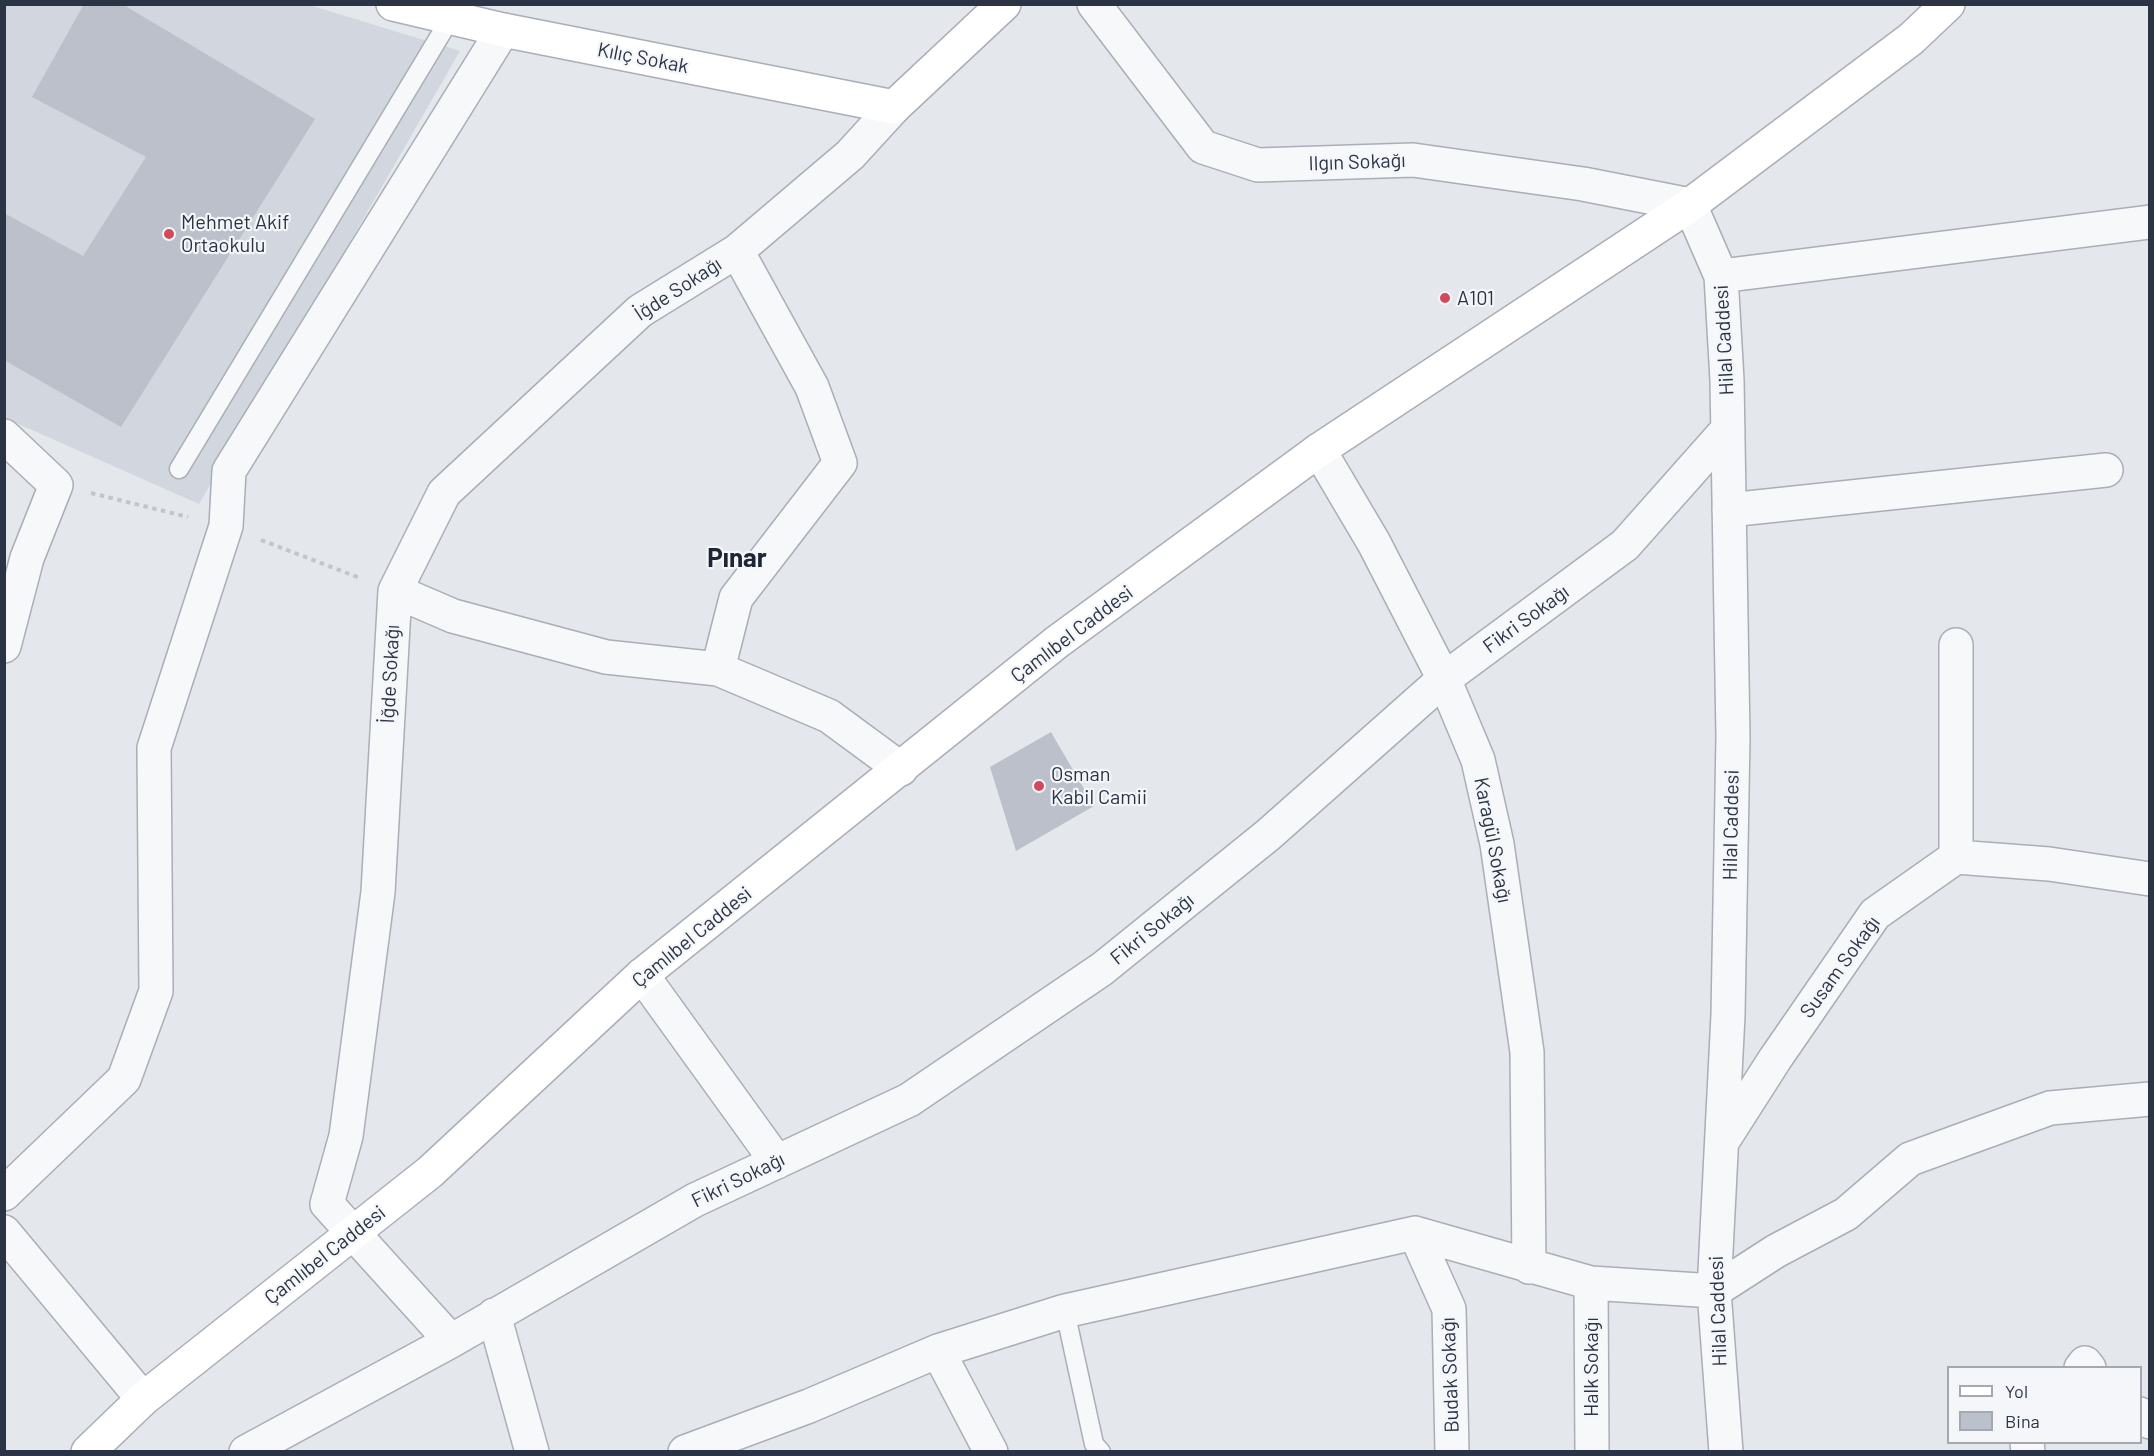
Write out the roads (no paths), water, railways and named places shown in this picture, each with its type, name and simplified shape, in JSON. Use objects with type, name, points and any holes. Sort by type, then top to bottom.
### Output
[{"type":"street","name":"Kılıç Sokak","points":[[393,4],[502,30],[894,107]]},
{"type":"street","name":"İğde Sokağı","points":[[353,1233],[327,1204],[346,1136],[378,892],[395,591],[444,493],[640,311],[737,251],[850,155],[894,107],[1004,4]]},
{"type":"street","name":"Ilgın Sokağı","points":[[1094,4],[1203,147],[1258,165],[1413,160],[1583,184],[1690,205]]},
{"type":"street","name":"Çamlıbel Caddesi","points":[[88,1452],[143,1399],[430,1172],[642,975],[1057,642],[1319,450],[1690,205],[1911,39],[1948,4]]},
{"type":"street","points":[[4,1194],[124,1079],[156,991],[154,748],[226,526],[229,471],[502,30]]},
{"type":"street","name":"Hilal Caddesi","points":[[1690,205],[1720,276],[1728,429],[1733,737],[1728,1015],[1714,1291],[1726,1452]]},
{"type":"street","points":[[1720,276],[2150,222]]},
{"type":"street","name":"İğde Sokağı","points":[[718,669],[736,598],[840,463],[812,387],[737,251]]},
{"type":"street","name":"Fikri Sokağı","points":[[246,1452],[451,1341],[695,1200],[909,1100],[1102,969],[1268,835],[1444,679],[1625,545],[1728,429]]},
{"type":"street","points":[[4,436],[56,485],[27,558],[4,646]]},
{"type":"street","name":"Karagül Sokağı","points":[[1319,450],[1374,543],[1444,679],[1478,760],[1497,844],[1527,1052],[1529,1267]]},
{"type":"street","points":[[1729,510],[2106,470]]},
{"type":"street","points":[[395,591],[453,616],[606,657],[718,669],[829,716],[901,769]]},
{"type":"street","points":[[1956,645],[1956,857],[2049,864],[2150,879]]},
{"type":"street","name":"Susam Sokağı","points":[[1721,1143],[1775,1059],[1875,914],[1956,857]]},
{"type":"street","points":[[642,975],[777,1162]]},
{"type":"street","points":[[685,1452],[809,1406],[938,1351],[1065,1311],[1415,1233],[1591,1283],[1714,1291],[1776,1251],[1846,1214],[1910,1159],[2050,1108],[2150,1099]]},
{"type":"street","points":[[4,1232],[143,1399]]},
{"type":"street","points":[[353,1233],[451,1341]]},
{"type":"street","name":"Budak Sokağı","points":[[1415,1233],[1449,1309],[1452,1452]]},
{"type":"street","name":"Halk Sokağı","points":[[1591,1283],[1592,1452]]},
{"type":"street","points":[[494,1315],[532,1452]]},
{"type":"street","points":[[938,1351],[991,1452]]},
{"type":"lane","points":[[179,469],[450,19]]},
{"type":"lane","points":[[1065,1311],[1094,1444],[1101,1452]]},
{"type":"place","name":"Mehmet Akif Ortaokulu","points":[[169,234]]},
{"type":"place","name":"A101","points":[[1445,298]]},
{"type":"place","name":"Osman Kabil Camii","points":[[1039,786]]},
{"type":"district","name":"Pınar","points":[[737,558]]}]
